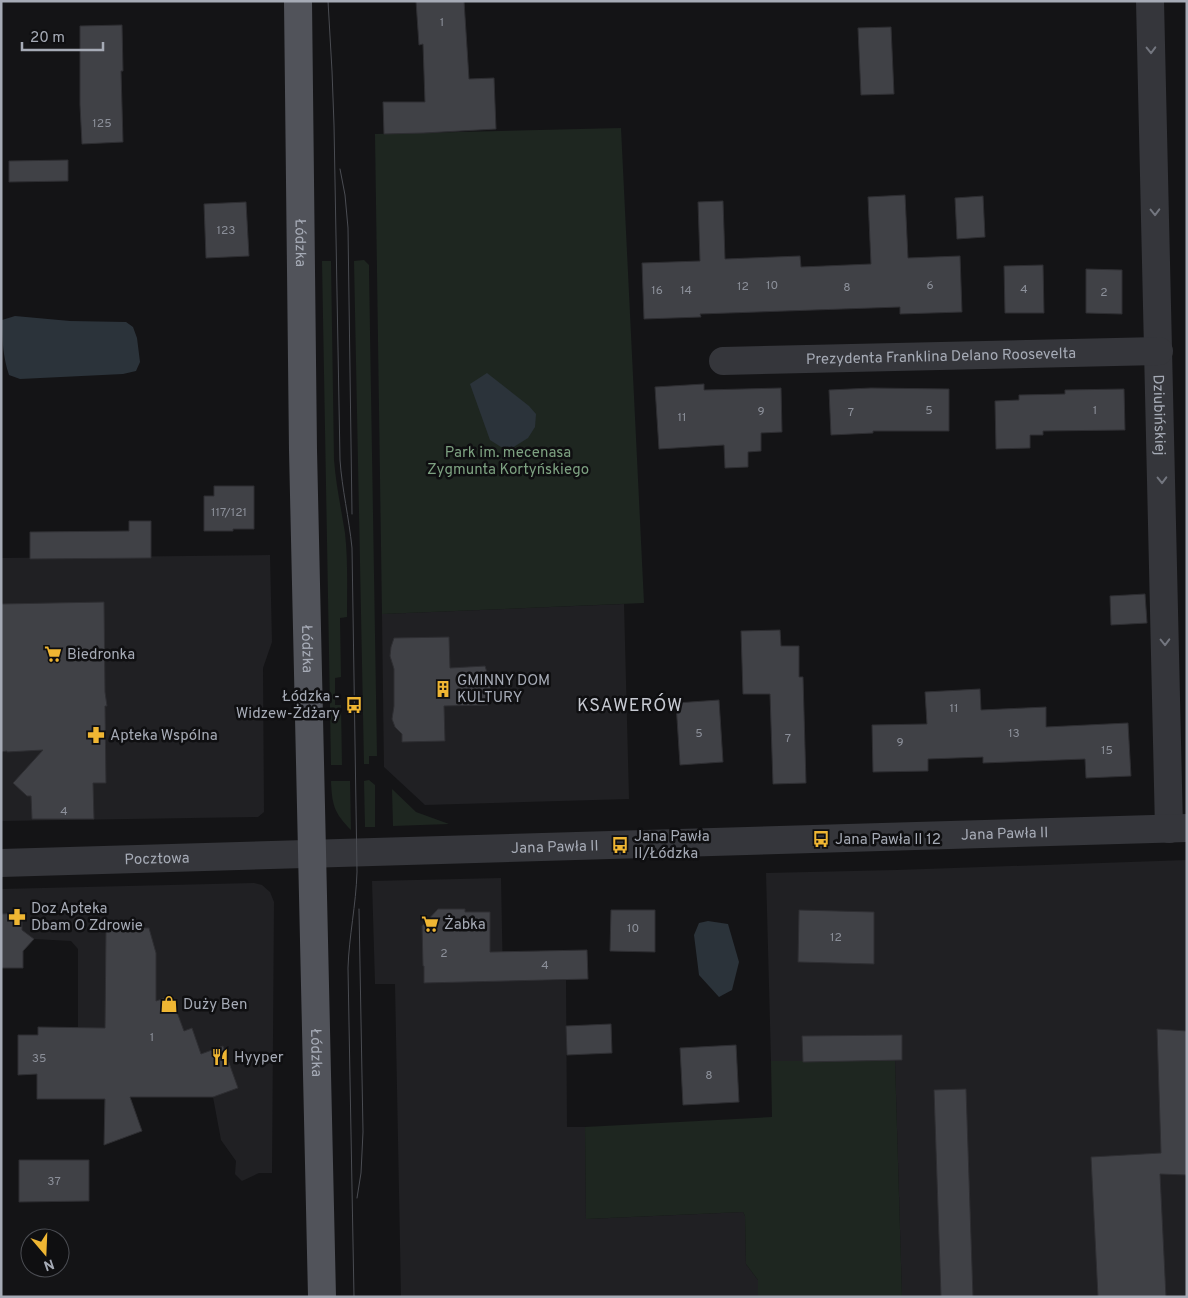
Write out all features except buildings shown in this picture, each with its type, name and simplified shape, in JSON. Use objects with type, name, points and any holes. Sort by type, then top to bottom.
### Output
[{"type":"main road","name":"Łódzka","points":[[298,1],[303,450],[322,1297]]},
{"type":"street","name":"Dziubińskiej","points":[[1150,1],[1159,351],[1178,828]]},
{"type":"street","name":"Prezydenta Franklina Delano Roosevelta","points":[[723,361],[1159,351]]},
{"type":"street","name":"Jana Pawła II","points":[[312,853],[1178,828]]},
{"type":"street","name":"Pocztowa","points":[[1,863],[312,853]]},
{"type":"shaded area","points":[[15,316],[70,321],[126,322],[133,327],[137,338],[140,362],[136,371],[123,374],[20,379],[9,375],[3,348],[2,320]]},
{"type":"shaded area","points":[[487,373],[529,406],[536,414],[535,427],[528,438],[512,448],[501,447],[490,440],[470,384]]},
{"type":"shaded area","points":[[270,555],[272,642],[263,668],[264,812],[258,817],[1,821],[1,558]]},
{"type":"shaded area","points":[[624,604],[629,799],[425,805],[384,767],[382,614]]},
{"type":"shaded area","points":[[1187,860],[1187,1297],[902,1297],[895,1061],[771,1061],[766,873]]},
{"type":"shaded area","points":[[501,878],[503,981],[566,980],[567,1127],[585,1127],[586,1219],[743,1212],[745,1216],[746,1264],[758,1280],[758,1297],[401,1297],[395,984],[375,984],[372,881]]},
{"type":"shaded area","points":[[254,883],[262,885],[270,892],[274,902],[272,1173],[259,1173],[242,1181],[235,1174],[236,1161],[221,1140],[213,1097],[130,1097],[142,1131],[104,1145],[105,1046],[78,1031],[78,949],[71,941],[34,939],[23,951],[1,968],[1,889]]},
{"type":"shaded area","points":[[708,921],[728,924],[739,962],[732,990],[719,997],[699,975],[694,935],[699,923]]},
{"type":"green space","name":"Park im. mecenasa Zygmunta Kortyńskiego","points":[[621,128],[644,603],[382,614],[375,134]]},
{"type":"green space","points":[[364,260],[369,265],[377,756],[369,756],[369,764],[364,764],[354,261]]},
{"type":"green space","points":[[322,261],[331,261],[334,460],[347,554],[347,617],[340,618],[341,677],[335,678],[335,705],[341,705],[342,765],[331,765]]},
{"type":"green space","points":[[369,780],[375,785],[375,827],[365,827],[364,781]]},
{"type":"green space","points":[[331,781],[350,781],[351,830],[337,813],[332,796]]},
{"type":"green space","points":[[392,789],[416,812],[449,824],[393,826]]},
{"type":"green space","points":[[771,1061],[895,1061],[902,1297],[758,1297],[758,1280],[746,1264],[745,1216],[743,1212],[586,1219],[585,1127],[772,1117]]},
{"type":"tram line","points":[[328,1],[334,125],[340,460],[352,548],[357,872],[348,968],[354,1297]]},
{"type":"tram line","points":[[340,169],[348,228],[352,514]]},
{"type":"tram line","points":[[357,1198],[361,1173],[363,1132],[359,909]]},
{"type":"place","name":"Biedronka","points":[[53,654]]},
{"type":"place","name":"GMINNY DOM KULTURY","points":[[443,689]]},
{"type":"place","name":"Łódzka - Widzew-Żdżary","points":[[354,705]]},
{"type":"place","name":"Apteka Wspólna","points":[[96,735]]},
{"type":"place","name":"Jana Pawła II 12","points":[[821,839]]},
{"type":"place","name":"Jana Pawła II/Łódzka","points":[[620,845]]},
{"type":"place","name":"Doz Apteka Dbam O Zdrowie","points":[[17,917]]},
{"type":"place","name":"Żabka","points":[[430,924]]},
{"type":"place","name":"Duży Ben","points":[[169,1004]]},
{"type":"place","name":"Hyyper","points":[[220,1057]]},
{"type":"district","name":"KSAWERÓW","points":[[630,705]]}]
